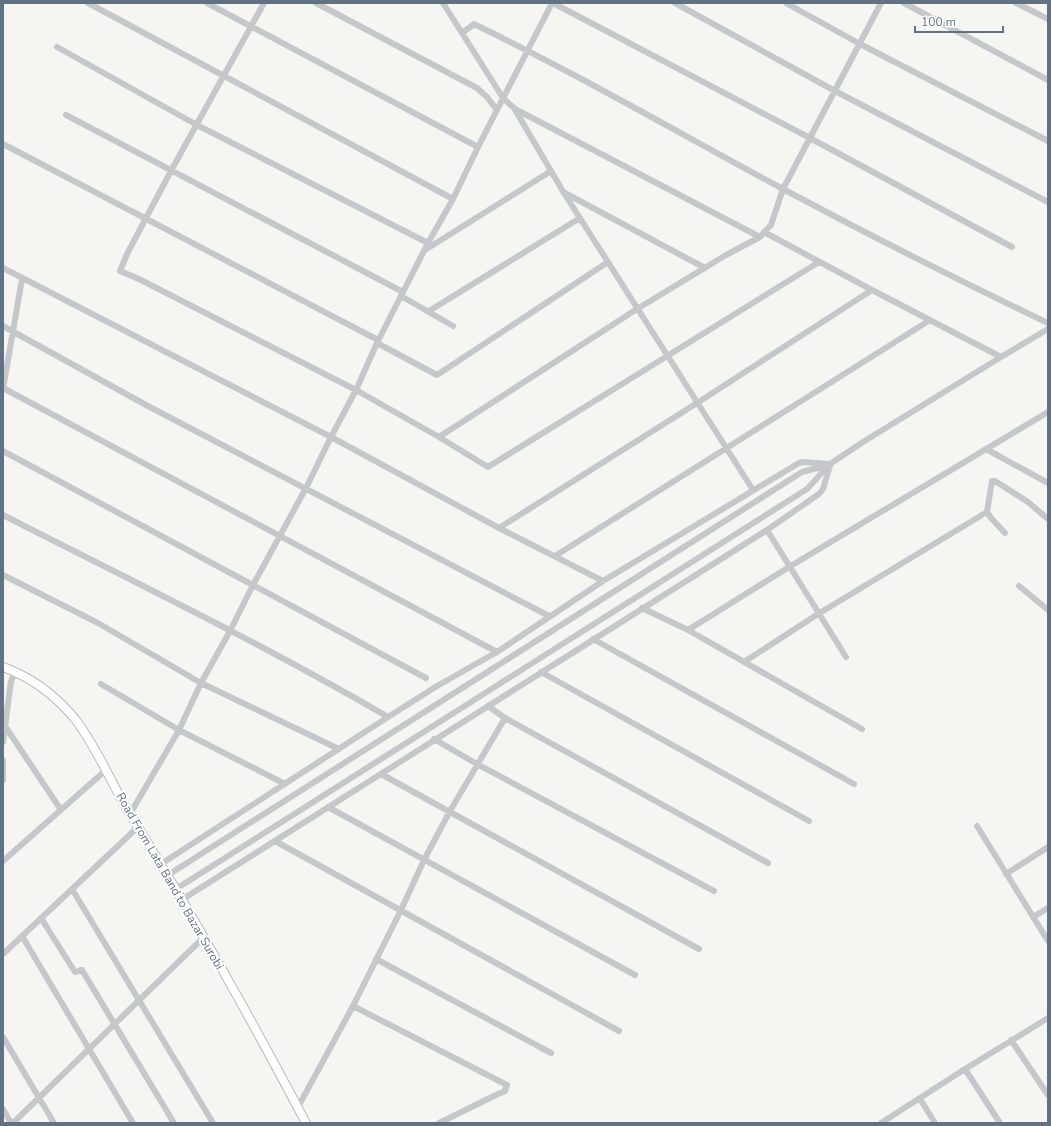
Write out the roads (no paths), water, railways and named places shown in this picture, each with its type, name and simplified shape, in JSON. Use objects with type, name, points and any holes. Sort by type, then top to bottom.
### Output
[{"type":"main road","name":"Road From Lata Band to Bazar Surobi","points":[[3,667],[16,671],[32,680],[56,699],[75,720],[106,770],[130,814],[183,899],[306,1123]]},
{"type":"street","points":[[88,3],[453,199]]},
{"type":"street","points":[[207,3],[478,147]]},
{"type":"street","points":[[264,3],[146,218],[127,254],[120,271],[139,279],[356,390],[439,437],[488,467],[819,262]]},
{"type":"street","points":[[316,3],[477,88],[487,97],[497,110]]},
{"type":"street","points":[[437,3],[445,5],[503,98],[514,108],[819,262],[1001,357]]},
{"type":"street","points":[[130,814],[179,730],[201,683],[306,488],[356,390],[377,341],[424,250],[453,199],[503,98],[553,3],[810,138],[1012,247]]},
{"type":"street","points":[[676,3],[835,91],[1048,202]]},
{"type":"street","points":[[786,3],[860,44],[1048,140]]},
{"type":"street","points":[[439,437],[637,309],[762,234],[771,225],[782,189],[882,3]]},
{"type":"street","points":[[904,3],[1048,80]]},
{"type":"street","points":[[1016,3],[1048,20]]},
{"type":"street","points":[[462,33],[474,24],[528,50],[782,189],[942,272],[1048,323]]},
{"type":"street","points":[[57,47],[197,125],[428,243]]},
{"type":"street","points":[[514,108],[564,193],[753,490]]},
{"type":"street","points":[[66,115],[172,170],[402,294],[453,326]]},
{"type":"street","points":[[3,144],[377,341],[436,375],[608,262]]},
{"type":"street","points":[[424,250],[551,171]]},
{"type":"street","points":[[564,193],[705,268]]},
{"type":"street","points":[[429,311],[580,218]]},
{"type":"street","points":[[3,268],[331,437],[499,528],[603,581]]},
{"type":"street","points":[[22,279],[3,388],[497,652]]},
{"type":"street","points":[[499,528],[872,290]]},
{"type":"street","points":[[554,556],[930,320]]},
{"type":"street","points":[[3,326],[146,405],[549,616]]},
{"type":"street","points":[[176,889],[807,489],[830,464],[893,422],[1048,330]]},
{"type":"street","points":[[688,630],[789,567],[1048,412]]},
{"type":"street","points":[[986,449],[1048,483]]},
{"type":"street","points":[[3,451],[426,678]]},
{"type":"street","points":[[161,864],[437,686],[497,652],[603,581],[753,490],[799,463],[830,464]]},
{"type":"street","points":[[183,899],[766,530],[819,494],[823,489],[830,464]]},
{"type":"street","points":[[168,875],[802,472],[830,464]]},
{"type":"street","points":[[1005,533],[987,512],[992,481],[995,481],[1028,502],[1048,519]]},
{"type":"street","points":[[744,662],[818,614],[987,512]]},
{"type":"street","points":[[3,515],[230,631],[352,696],[388,717]]},
{"type":"street","points":[[766,530],[846,657]]},
{"type":"street","points":[[3,575],[98,623],[201,683],[339,749]]},
{"type":"street","points":[[1019,586],[1048,610]]},
{"type":"street","points":[[642,608],[688,630],[862,729]]},
{"type":"street","points":[[593,639],[854,784]]},
{"type":"street","points":[[3,742],[11,681],[16,671]]},
{"type":"street","points":[[541,672],[809,821]]},
{"type":"street","points":[[101,684],[179,730],[285,784]]},
{"type":"street","points":[[488,706],[505,718],[768,863]]},
{"type":"street","points":[[298,1107],[352,1006],[401,910],[424,860],[450,811],[505,718]]},
{"type":"street","points":[[5,726],[61,810]]},
{"type":"street","points":[[434,739],[714,891]]},
{"type":"street","points":[[3,760],[3,780]]},
{"type":"street","points":[[3,861],[106,770]]},
{"type":"street","points":[[381,774],[700,948]]},
{"type":"street","points":[[328,807],[635,975]]},
{"type":"street","points":[[976,826],[1048,941]]},
{"type":"street","points":[[3,954],[138,827]]},
{"type":"street","points":[[275,841],[619,1031]]},
{"type":"street","points":[[1006,874],[1048,847]]},
{"type":"street","points":[[72,889],[213,1123]]},
{"type":"street","points":[[1033,917],[1048,908]]},
{"type":"street","points":[[41,918],[75,972],[82,970],[174,1123]]},
{"type":"street","points":[[22,936],[133,1123]]},
{"type":"street","points":[[3,1109],[12,1123],[204,937]]},
{"type":"street","points":[[376,959],[551,1053]]},
{"type":"street","points":[[352,1006],[507,1085],[505,1090],[498,1094],[439,1123]]},
{"type":"street","points":[[881,1123],[1048,1018]]},
{"type":"street","points":[[3,1037],[54,1123]]},
{"type":"street","points":[[1011,1040],[1048,1095]]},
{"type":"street","points":[[965,1069],[1000,1123]]},
{"type":"street","points":[[920,1099],[935,1123]]}]
